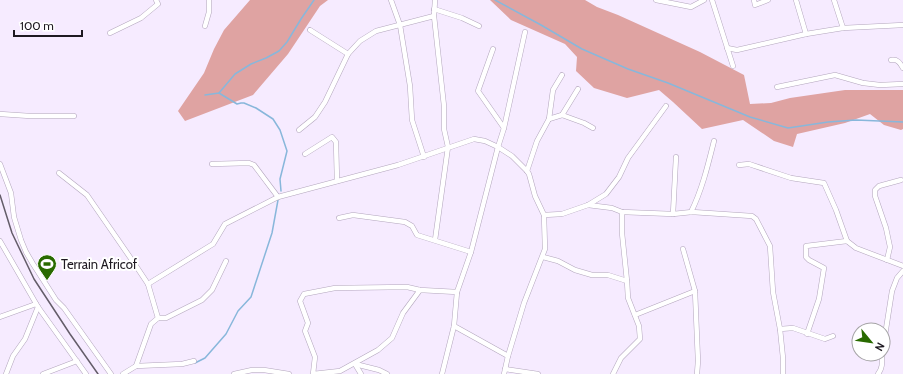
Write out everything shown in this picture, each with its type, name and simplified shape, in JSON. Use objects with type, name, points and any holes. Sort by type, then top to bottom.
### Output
[{"type":"street","points":[[110,33],[141,18],[158,4],[156,0]]},
{"type":"street","points":[[205,26],[209,12],[209,0]]},
{"type":"street","points":[[391,0],[400,24],[410,86],[412,120],[424,157]]},
{"type":"street","points":[[435,0],[434,16],[444,106],[444,129],[448,147],[435,240]]},
{"type":"street","points":[[656,0],[691,7],[704,0]]},
{"type":"street","points":[[712,0],[733,66]]},
{"type":"street","points":[[754,0],[755,5],[768,0]]},
{"type":"street","points":[[796,0],[806,34]]},
{"type":"street","points":[[834,0],[843,28]]},
{"type":"street","points":[[434,9],[462,18],[479,26]]},
{"type":"street","points":[[299,130],[315,117],[325,102],[348,54],[360,41],[376,31],[434,16]]},
{"type":"street","points":[[727,48],[737,50],[806,34],[843,28],[903,25]]},
{"type":"street","points":[[310,30],[348,54]]},
{"type":"street","points":[[442,374],[454,326],[457,292],[471,252],[504,128],[525,32]]},
{"type":"street","points":[[493,49],[478,91],[504,128]]},
{"type":"street","points":[[891,60],[898,61],[903,68]]},
{"type":"street","points":[[527,171],[537,141],[549,119],[553,90],[562,75]]},
{"type":"street","points":[[777,87],[835,75],[862,83],[880,85],[903,84]]},
{"type":"street","points":[[562,115],[578,89]]},
{"type":"street","points":[[544,215],[562,214],[588,205],[606,194],[619,177],[628,158],[666,106]]},
{"type":"street","points":[[0,114],[74,116]]},
{"type":"street","points":[[549,119],[562,115],[593,128]]},
{"type":"street","points":[[305,154],[332,137],[336,142],[337,181]]},
{"type":"street","points":[[148,284],[213,244],[225,224],[278,196],[398,165],[474,139],[485,141],[512,156],[530,174],[536,196],[544,215],[545,249],[524,304],[504,372],[538,374]]},
{"type":"street","points":[[691,212],[705,175],[714,141]]},
{"type":"street","points":[[673,214],[676,157]]},
{"type":"street","points":[[212,164],[249,163],[254,165],[278,196]]},
{"type":"street","points":[[0,164],[11,193],[14,217],[21,240],[30,258],[56,300],[64,308],[111,374]]},
{"type":"street","points":[[738,165],[749,164],[792,178],[824,183],[836,210],[847,241],[856,248],[903,266]]},
{"type":"street","points":[[59,173],[87,195],[148,284],[158,318]]},
{"type":"street","points":[[887,260],[890,247],[886,228],[875,196],[875,190],[879,186],[901,180]]},
{"type":"street","points":[[588,205],[612,208],[622,212],[673,214],[691,212],[752,216],[756,218],[770,246],[773,292],[780,329],[783,374]]},
{"type":"street","points":[[613,374],[621,358],[640,339],[639,326],[628,298],[622,233],[622,212]]},
{"type":"street","points":[[339,218],[353,216],[404,222],[412,226],[417,235],[471,252]]},
{"type":"street","points":[[0,241],[37,305],[86,374]]},
{"type":"street","points":[[807,334],[819,299],[824,268],[806,257],[806,246],[847,241]]},
{"type":"street","points":[[683,249],[695,291],[698,361],[697,374]]},
{"type":"street","points":[[542,257],[558,261],[574,270],[592,275],[608,275],[627,281]]},
{"type":"street","points":[[136,366],[151,324],[158,318],[166,318],[202,300],[212,290],[226,261]]},
{"type":"street","points":[[887,322],[892,291],[897,278],[903,271]]},
{"type":"street","points":[[420,290],[403,313],[392,338],[378,350],[340,371],[313,374],[315,357],[305,330],[308,322],[300,301],[304,294],[335,288],[407,287],[420,290],[457,292]]},
{"type":"street","points":[[635,315],[695,291]]},
{"type":"street","points":[[0,317],[37,305]]},
{"type":"street","points":[[6,374],[13,356],[26,339],[37,305]]},
{"type":"street","points":[[454,326],[508,356]]},
{"type":"street","points":[[780,329],[793,328],[825,339],[833,336]]},
{"type":"street","points":[[123,374],[136,366],[182,364],[194,360]]},
{"type":"street","points":[[44,374],[77,361]]},
{"type":"street","points":[[878,374],[881,370],[882,362]]},
{"type":"street","points":[[355,364],[361,374]]},
{"type":"street","points":[[355,364],[379,370],[387,374]]},
{"type":"street","points":[[234,374],[252,370],[264,370],[289,374]]},
{"type":"shaded area","points":[[250,0],[328,0],[320,6],[288,54],[253,95],[185,121],[178,111],[204,73],[224,30]]},
{"type":"shaded area","points":[[490,0],[585,0],[597,7],[700,52],[744,75],[750,104],[771,103],[790,98],[845,90],[903,90],[903,129],[901,130],[884,125],[870,114],[845,123],[797,134],[793,147],[774,141],[743,120],[702,129],[659,90],[627,98],[594,88],[576,71],[577,57],[565,44],[511,20]]},
{"type":"waterway","points":[[205,95],[219,93],[235,74],[251,64],[279,51],[287,42],[314,0]]},
{"type":"waterway","points":[[495,0],[582,49],[628,69],[668,83],[750,117],[788,128],[828,122],[856,120],[903,122]]},
{"type":"waterway","points":[[219,93],[237,104],[244,103],[256,108],[273,119],[280,130],[287,151],[280,179],[281,191]]},
{"type":"waterway","points":[[195,363],[205,358],[226,334],[238,311],[251,297],[272,233],[278,200]]},
{"type":"railway","points":[[0,195],[12,233],[34,279],[98,374]]},
{"type":"place","name":"Terrain Africof","points":[[47,281]]}]
